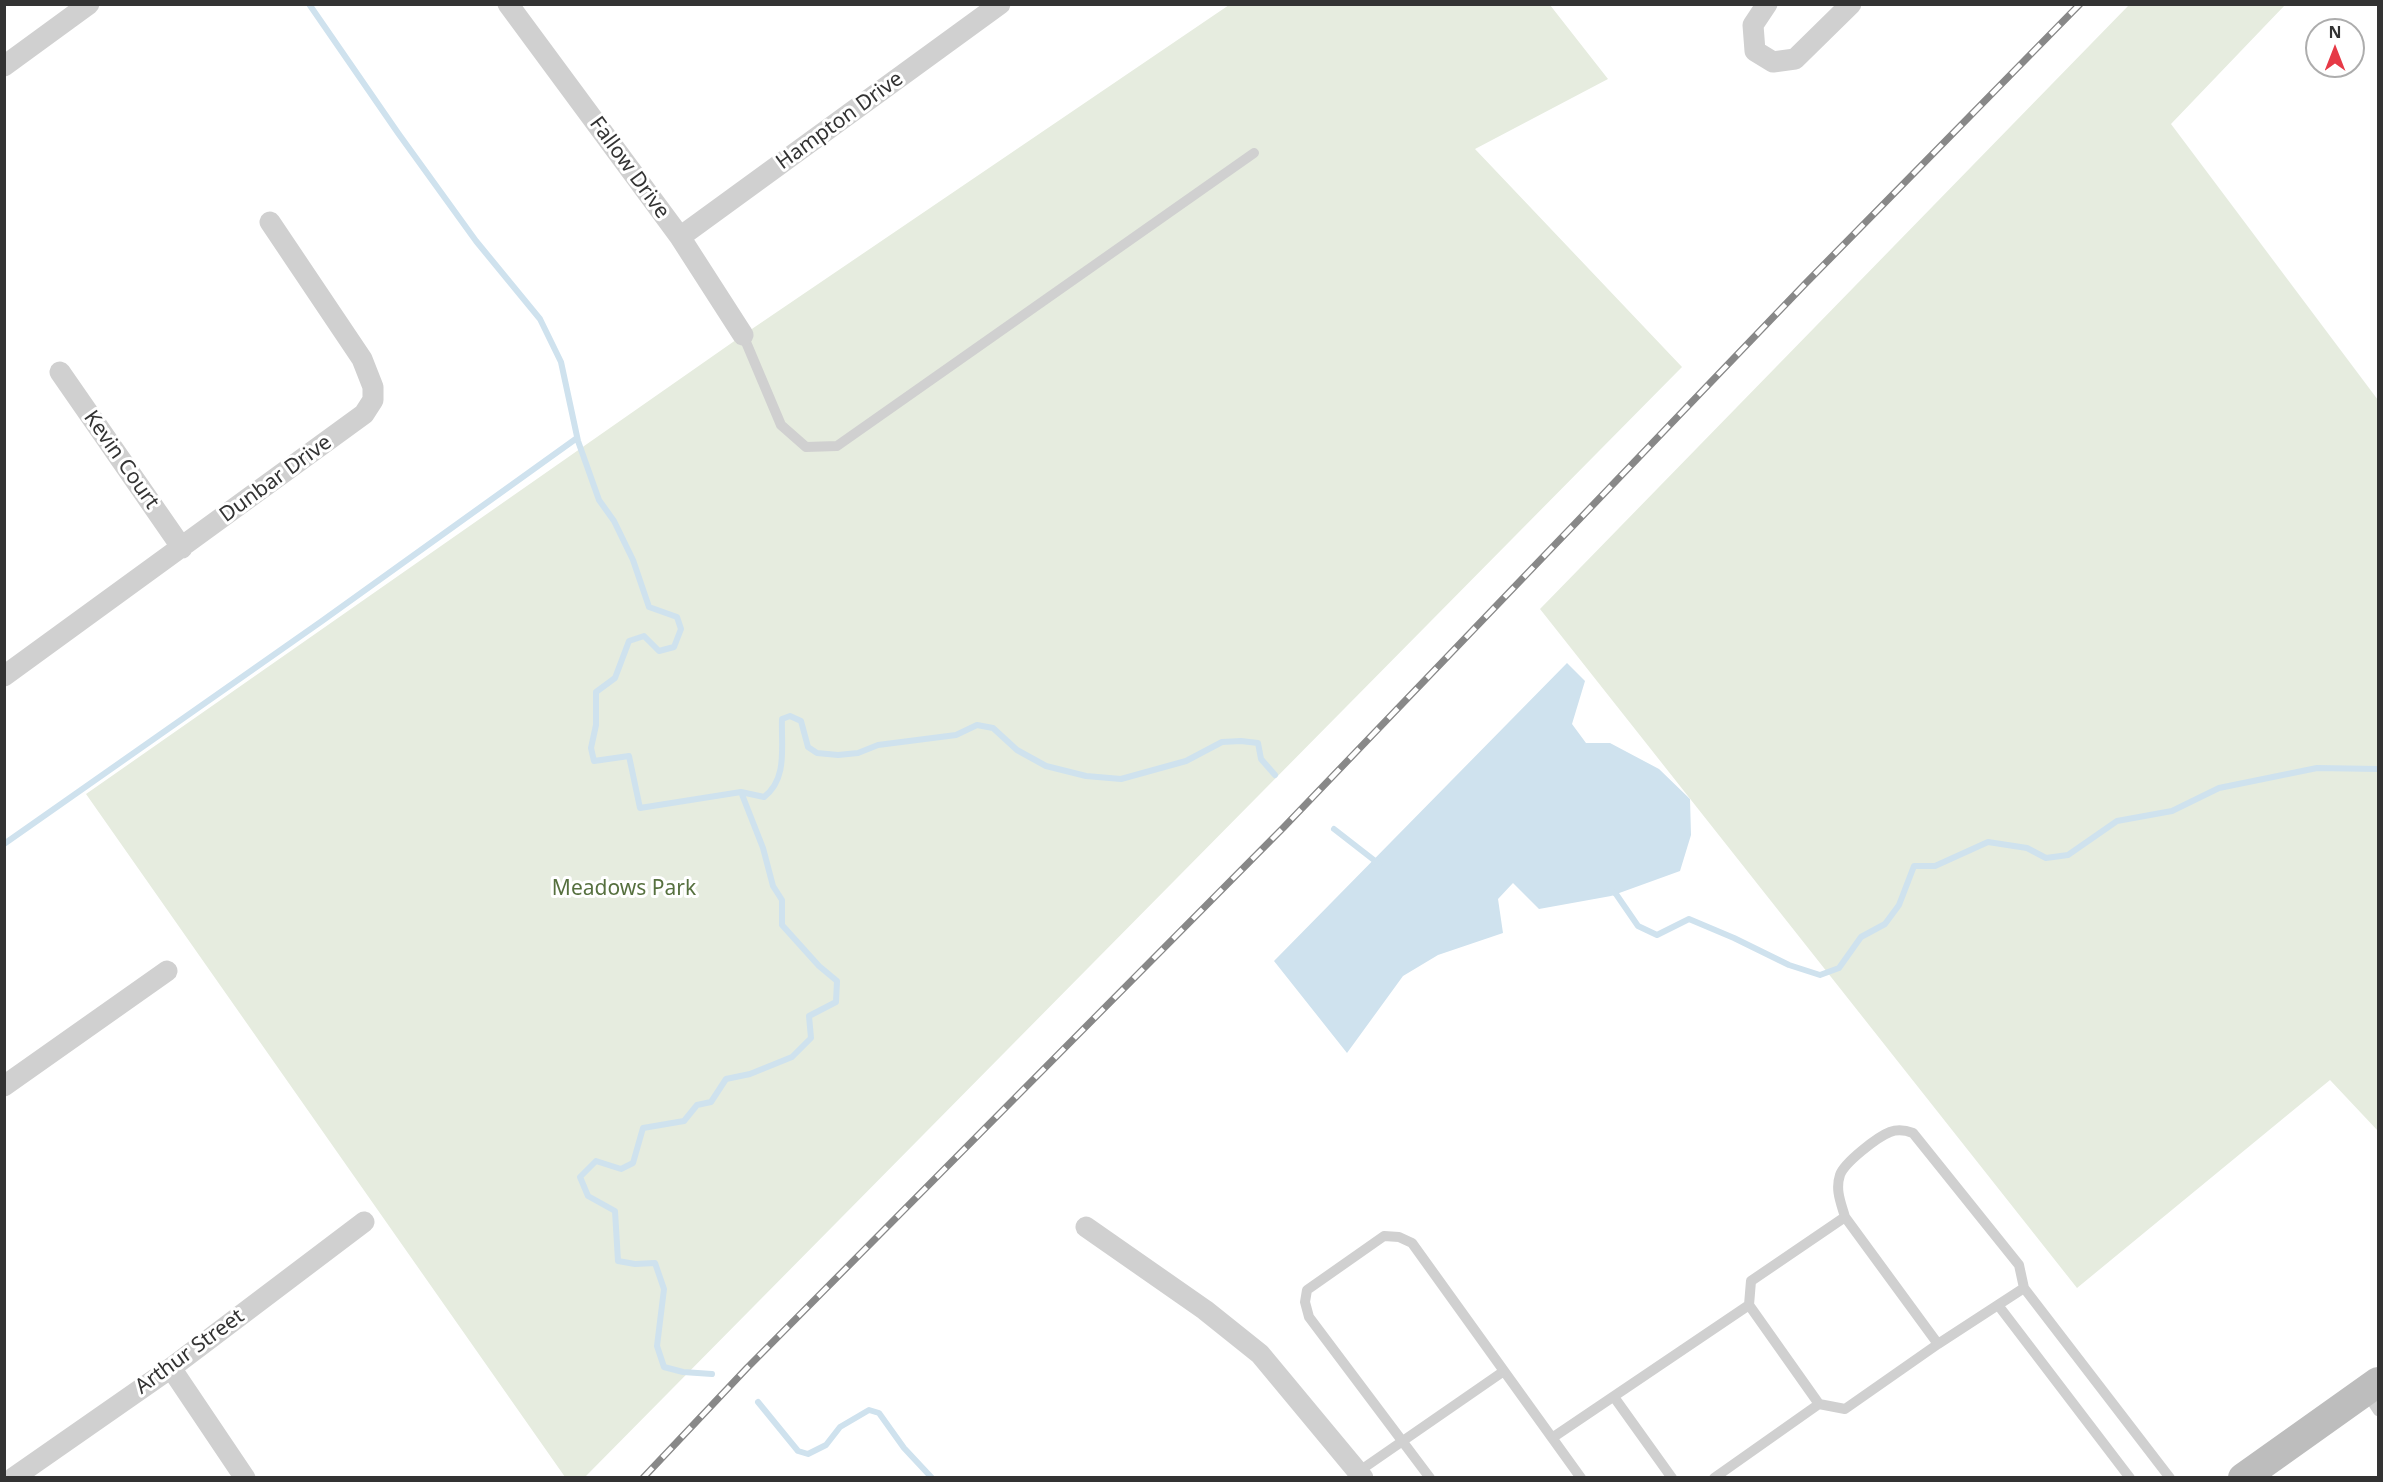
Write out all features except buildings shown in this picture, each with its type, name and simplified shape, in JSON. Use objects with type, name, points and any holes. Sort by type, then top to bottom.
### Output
[{"type":"main road","points":[[2243,1478],[2374,1394]]},
{"type":"street","points":[[4,66],[89,4]]},
{"type":"street","name":"Fallow Drive","points":[[508,4],[680,237],[743,335]]},
{"type":"street","name":"Hampton Drive","points":[[680,237],[1000,4]]},
{"type":"street","points":[[1767,4],[1753,25],[1755,51],[1773,62],[1795,59],[1851,4]]},
{"type":"street","name":"Dunbar Drive","points":[[4,676],[364,414],[373,400],[373,387],[362,358],[270,222]]},
{"type":"street","name":"Kevin Court","points":[[60,372],[182,548]]},
{"type":"street","points":[[4,1086],[167,971]]},
{"type":"street","name":"Arthur Street","points":[[13,1478],[171,1368],[364,1222]]},
{"type":"street","points":[[1086,1227],[1205,1310],[1260,1354],[1357,1476]]},
{"type":"street","points":[[171,1368],[245,1478]]},
{"type":"lane","points":[[743,335],[781,425],[806,447],[837,446],[1254,153]]},
{"type":"lane","points":[[1938,1344],[1845,1217],[1838,1195],[1839,1177],[1845,1165],[1888,1132],[1902,1129],[1913,1132],[2019,1265],[2024,1288],[2170,1478]]},
{"type":"lane","points":[[1845,1217],[1751,1281],[1749,1305],[1819,1404],[1845,1409],[2024,1288]]},
{"type":"lane","points":[[1430,1478],[1309,1317],[1305,1302],[1307,1290],[1384,1236],[1399,1237],[1412,1243],[1581,1478]]},
{"type":"lane","points":[[1552,1438],[1749,1305]]},
{"type":"lane","points":[[1998,1305],[2130,1478]]},
{"type":"lane","points":[[1357,1476],[1402,1441],[1504,1371]]},
{"type":"lane","points":[[1614,1397],[1672,1478]]},
{"type":"lane","points":[[1714,1478],[1819,1404]]},
{"type":"green space","name":"Meadows Park","points":[[1229,5],[1550,5],[1608,79],[1475,149],[1682,367],[585,1477],[565,1477],[86,794],[743,335]]},
{"type":"green space","points":[[2129,5],[2285,5],[2171,124],[2378,400],[2378,1131],[2330,1080],[2077,1288],[1540,609]]},
{"type":"water","points":[[1567,663],[1585,681],[1572,724],[1586,743],[1610,743],[1659,769],[1690,799],[1691,835],[1680,871],[1611,896],[1539,909],[1513,883],[1498,899],[1503,933],[1438,955],[1403,976],[1347,1053],[1274,961]]},
{"type":"waterway","points":[[309,4],[476,241],[540,319],[561,362],[578,441],[599,500],[614,521],[633,560],[649,607],[677,617],[681,629],[674,647],[659,651],[644,636],[629,641],[615,678],[596,692],[596,725],[591,748],[594,761],[629,756],[640,808],[741,792],[764,797],[772,790],[780,772],[782,719],[790,716],[801,721],[808,747],[817,753],[838,755],[858,753],[878,745],[956,735],[977,725],[993,728],[1017,750],[1046,766],[1086,776],[1121,779],[1186,761],[1222,742],[1241,741],[1258,743],[1261,759],[1275,775]]},
{"type":"waterway","points":[[4,844],[322,621],[577,438]]},
{"type":"waterway","points":[[1610,890],[1616,894],[1638,926],[1657,935],[1689,919],[1789,965],[1820,975],[1839,968],[1861,937],[1885,924],[1899,905],[1914,866],[1935,866],[1988,842],[2027,848],[2046,858],[2068,855],[2117,821],[2172,811],[2219,788],[2317,768],[2378,769]]},
{"type":"waterway","points":[[712,1374],[683,1372],[664,1367],[657,1346],[664,1289],[655,1263],[635,1264],[618,1261],[615,1211],[588,1196],[580,1177],[596,1161],[621,1169],[633,1163],[643,1128],[684,1121],[697,1105],[711,1102],[726,1079],[750,1074],[792,1057],[811,1038],[809,1016],[836,1002],[837,981],[819,966],[782,925],[782,900],[773,886],[763,848],[741,792]]},
{"type":"waterway","points":[[1334,829],[1379,864]]},
{"type":"waterway","points":[[758,1402],[798,1451],[808,1454],[826,1445],[840,1427],[869,1410],[879,1413],[904,1448],[932,1478]]},
{"type":"railway","points":[[643,1478],[747,1368],[1284,827],[1805,284],[2080,4]]}]
